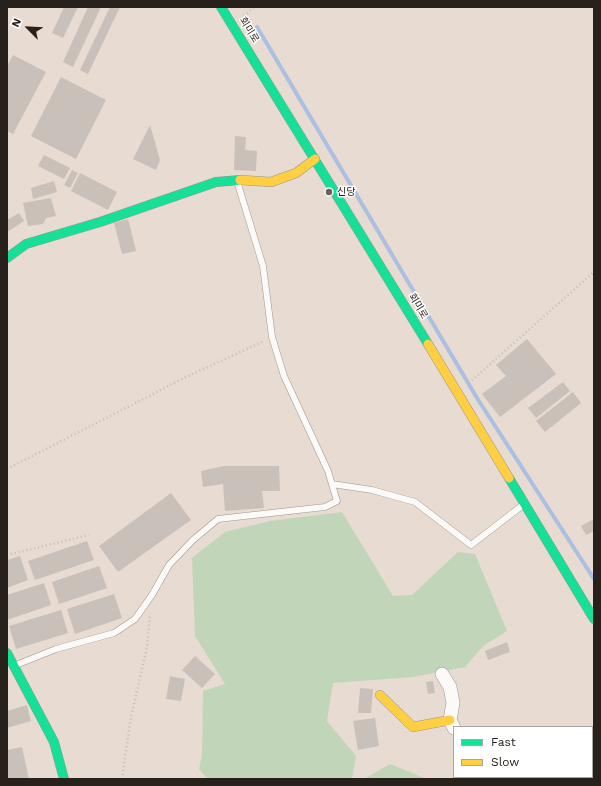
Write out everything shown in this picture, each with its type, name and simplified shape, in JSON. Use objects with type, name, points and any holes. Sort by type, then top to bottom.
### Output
[{"type":"street","name":"회미로","points":[[221,7],[594,619]]},
{"type":"street","points":[[7,258],[26,244],[100,222],[216,182],[237,180],[271,182],[296,173],[315,159]]},
{"type":"street","points":[[7,653],[54,742],[64,779]]},
{"type":"street","points":[[380,696],[413,727],[452,724],[453,703],[450,688],[442,674]]},
{"type":"lane","points":[[14,666],[56,649],[114,633],[135,619],[152,596],[169,565],[193,540],[218,519],[325,507],[337,501],[328,471],[284,376],[272,337],[263,266],[237,180]]},
{"type":"lane","points":[[332,484],[372,490],[415,502],[471,545],[524,504]]},
{"type":"path","points":[[474,379],[594,272]]},
{"type":"path","points":[[7,469],[184,378],[272,337]]},
{"type":"path","points":[[7,555],[89,535]]},
{"type":"path","points":[[122,779],[131,718],[147,647],[152,596]]},
{"type":"green space","points":[[342,512],[393,596],[412,595],[458,552],[475,554],[507,631],[483,646],[465,667],[413,677],[333,683],[327,721],[356,756],[352,779],[208,779],[199,769],[202,755],[203,691],[225,684],[195,636],[192,558],[225,532],[270,521]]},
{"type":"green space","points":[[390,764],[427,779],[364,779]]},
{"type":"building","points":[[64,7],[78,7],[63,38],[52,33]]},
{"type":"building","points":[[88,7],[101,7],[73,67],[63,62]]},
{"type":"building","points":[[110,7],[120,7],[88,74],[80,70]]},
{"type":"building","points":[[13,55],[46,72],[13,134],[7,131],[7,66]]},
{"type":"building","points":[[61,77],[106,100],[76,159],[31,136]]},
{"type":"building","points":[[150,125],[160,160],[156,170],[133,159]]},
{"type":"building","points":[[235,136],[246,137],[245,150],[257,151],[256,171],[234,170]]},
{"type":"building","points":[[44,155],[70,168],[64,179],[38,166]]},
{"type":"building","points":[[72,170],[78,173],[70,188],[64,185]]},
{"type":"building","points":[[80,173],[117,192],[108,210],[71,191]]},
{"type":"building","points":[[54,181],[57,192],[33,199],[31,188]]},
{"type":"building","points":[[51,198],[56,216],[46,218],[43,224],[28,226],[23,203]]},
{"type":"building","points":[[19,213],[24,221],[7,232],[7,220]]},
{"type":"building","points":[[128,219],[136,251],[122,254],[114,223]]},
{"type":"building","points":[[527,339],[556,374],[500,417],[482,394],[506,376],[496,365]]},
{"type":"building","points":[[563,382],[570,391],[536,418],[528,408]]},
{"type":"building","points":[[573,392],[581,403],[545,432],[536,421]]},
{"type":"building","points":[[224,466],[279,466],[280,491],[262,491],[264,508],[225,511],[223,484],[203,487],[201,471]]},
{"type":"building","points":[[171,493],[191,520],[118,572],[99,546]]},
{"type":"building","points":[[594,519],[594,531],[586,535],[581,526]]},
{"type":"building","points":[[87,541],[94,560],[35,580],[28,561]]},
{"type":"building","points":[[20,556],[28,580],[7,588],[7,560]]},
{"type":"building","points":[[99,566],[107,588],[59,604],[52,582]]},
{"type":"building","points":[[44,583],[51,605],[7,620],[7,595]]},
{"type":"building","points":[[114,594],[122,618],[75,634],[67,609]]},
{"type":"building","points":[[61,610],[68,633],[16,649],[9,626]]},
{"type":"building","points":[[507,642],[510,652],[488,660],[485,651]]},
{"type":"building","points":[[195,656],[215,674],[202,688],[182,670]]},
{"type":"building","points":[[170,676],[185,679],[181,701],[166,699]]},
{"type":"building","points":[[433,681],[435,693],[428,694],[426,682]]},
{"type":"building","points":[[360,688],[373,689],[371,713],[358,713]]},
{"type":"building","points":[[27,705],[31,721],[7,728],[7,711]]},
{"type":"building","points":[[375,718],[379,746],[358,750],[353,721]]},
{"type":"building","points":[[22,747],[29,779],[7,779],[7,750]]},
{"type":"building","points":[[473,778],[510,778],[510,779]]},
{"type":"waterway","points":[[257,27],[477,398],[594,579]]},
{"type":"traffic: fast","points":[[221,7],[428,344]]},
{"type":"traffic: fast","points":[[7,258],[26,244],[100,222],[216,182],[240,180]]},
{"type":"traffic: fast","points":[[509,478],[594,619]]},
{"type":"traffic: fast","points":[[7,653],[54,742],[64,779]]},
{"type":"traffic: slow","points":[[240,180],[271,182],[296,173],[315,159]]},
{"type":"traffic: slow","points":[[428,344],[509,478]]},
{"type":"traffic: slow","points":[[380,695],[413,727],[450,720]]},
{"type":"place","name":"신당","points":[[329,192]]}]
